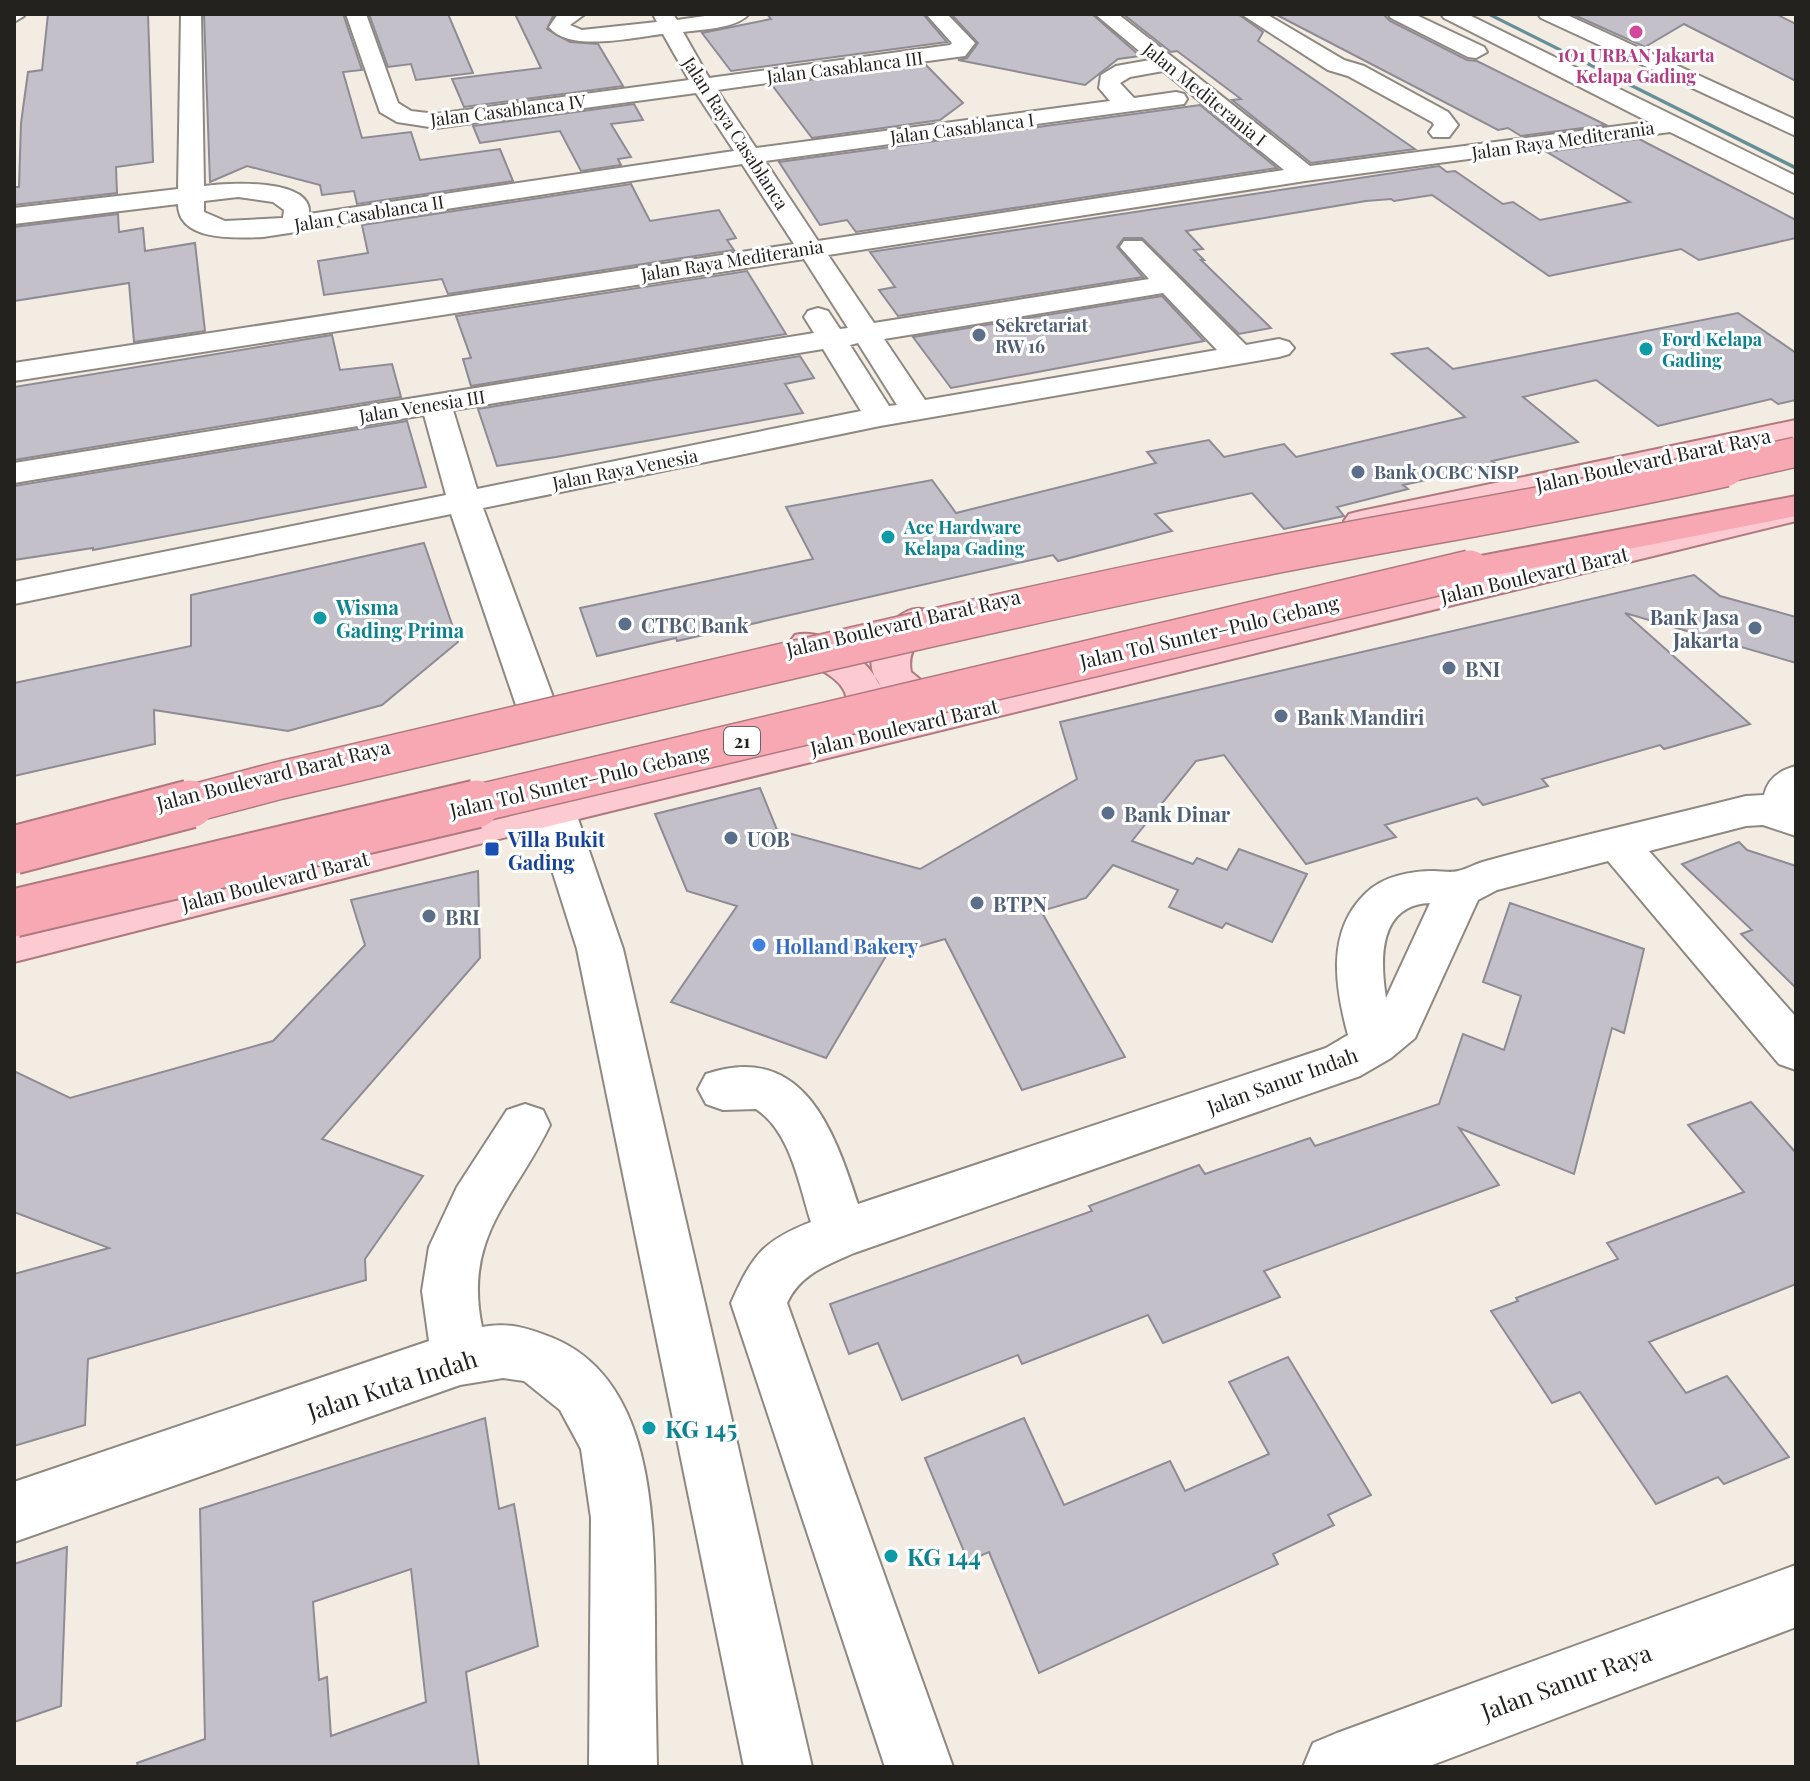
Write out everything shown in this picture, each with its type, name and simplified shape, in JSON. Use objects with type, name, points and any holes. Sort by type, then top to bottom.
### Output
[{"type":"highway","points":[[14,850],[277,781],[1051,602],[1244,561],[1597,497],[1796,452]]},
{"type":"highway","name":"Jalan Tol Sunter–Pulo Gebang","points":[[14,913],[1470,569],[1796,509]]},
{"type":"main road","name":"Jalan Boulevard Barat Raya","points":[[14,833],[183,796],[808,643],[1796,429]]},
{"type":"main road","name":"Jalan Boulevard Barat","points":[[14,945],[554,810],[1796,509]]},
{"type":"main road","points":[[919,619],[893,648],[890,665],[900,685],[913,696],[954,714]]},
{"type":"main road","points":[[808,643],[843,664],[868,699],[858,737]]},
{"type":"street","name":"Jalan Casablanca II","points":[[191,14],[191,215],[209,226],[241,230],[295,224],[736,158]]},
{"type":"street","name":"Jalan Casablanca IV","points":[[356,14],[385,101],[388,107],[405,117],[457,120],[692,86]]},
{"type":"street","points":[[575,14],[558,24],[561,30],[582,36],[655,22],[715,22],[739,14]]},
{"type":"street","name":"Jalan Casablanca III","points":[[692,86],[957,51],[964,43],[936,14]]},
{"type":"street","points":[[1107,16],[1137,14]]},
{"type":"street","points":[[1251,14],[1336,65],[1356,71],[1440,117],[1459,147]]},
{"type":"street","points":[[1398,14],[1496,62]]},
{"type":"street","points":[[1451,14],[1621,96],[1796,186]]},
{"type":"street","points":[[1548,14],[1796,129]]},
{"type":"street","name":"Jalan Mediterania I","points":[[1107,16],[1305,174]]},
{"type":"street","name":"Jalan Raya Casablanca","points":[[655,22],[736,158],[811,247],[865,335],[917,411]]},
{"type":"street","points":[[1129,106],[1110,88],[1109,80],[1124,71],[1161,65]]},
{"type":"street","points":[[1336,65],[1338,74],[1408,126],[1459,147]]},
{"type":"street","points":[[1552,89],[1590,104],[1621,96]]},
{"type":"street","name":"Jalan Casablanca I","points":[[736,158],[1176,99]]},
{"type":"street","name":"Jalan Raya Mediterania","points":[[14,372],[811,247],[1305,174],[1459,147],[1563,137],[1667,119]]},
{"type":"street","name":"Jalan Raya Casablanca","points":[[736,158],[760,219],[880,417]]},
{"type":"street","points":[[14,216],[192,192],[252,189],[281,195],[297,208],[295,224]]},
{"type":"street","points":[[1133,247],[1238,354]]},
{"type":"street","name":"Jalan Venesia III","points":[[14,473],[1168,284]]},
{"type":"street","name":"Jalan Raya Venesia","points":[[14,593],[465,504],[880,417],[1279,348]]},
{"type":"street","points":[[436,404],[477,544],[537,708]]},
{"type":"street","points":[[1374,1044],[1357,975],[1360,947],[1368,922],[1382,905],[1406,890],[1462,888],[1485,877],[1617,843],[1746,811],[1792,806]]},
{"type":"street","points":[[554,810],[600,949],[778,1767]]},
{"type":"street","points":[[1617,843],[1796,1050]]},
{"type":"street","name":"Jalan Sanur Indah","points":[[919,1767],[759,1303],[769,1276],[791,1256],[841,1234],[1343,1062],[1374,1044],[1398,1024],[1447,911],[1462,888]]},
{"type":"street","points":[[723,1089],[766,1090],[785,1102],[800,1120],[841,1234]]},
{"type":"street","points":[[460,1358],[449,1291],[452,1256],[469,1217],[525,1125]]},
{"type":"street","name":"Jalan Kuta Indah","points":[[14,1512],[460,1358],[509,1351],[543,1361],[573,1381],[607,1437],[617,1479],[622,1530],[623,1767]]},
{"type":"street","name":"Jalan Sanur Raya","points":[[1337,1767],[1796,1596]]},
{"type":"building","points":[[48,14],[148,14],[153,162],[116,167],[117,193],[14,205],[14,187],[19,187],[21,123],[28,72],[42,70]]},
{"type":"building","points":[[204,14],[343,14],[362,70],[343,72],[362,138],[411,132],[420,160],[500,149],[513,181],[357,204],[354,191],[322,195],[320,185],[247,166],[210,182]]},
{"type":"building","points":[[369,14],[448,14],[473,73],[416,80],[411,64],[388,67]]},
{"type":"building","points":[[515,14],[554,14],[547,29],[570,42],[598,44],[623,86],[464,107],[452,79],[541,68]]},
{"type":"building","points":[[767,14],[923,14],[947,42],[731,71],[702,33],[771,19]]},
{"type":"building","points":[[951,14],[1092,14],[1140,56],[1118,59],[1085,85],[958,60],[967,58],[978,43]]},
{"type":"building","points":[[1123,14],[1238,14],[1263,32],[1258,41],[1415,149],[1311,163],[1232,100],[1241,99],[1177,51],[1171,52]]},
{"type":"building","points":[[1275,14],[1383,14],[1390,21],[1467,60],[1477,61],[1606,125],[1521,136],[1508,128],[1498,130]]},
{"type":"building","points":[[1572,14],[1776,14],[1796,24],[1796,81],[1684,24],[1645,47]]},
{"type":"building","points":[[925,64],[963,103],[940,120],[812,138],[772,85]]},
{"type":"building","points":[[634,104],[643,120],[611,124],[631,157],[618,159],[621,165],[581,171],[560,131],[480,143],[473,126]]},
{"type":"building","points":[[1200,105],[1277,168],[856,232],[847,220],[820,225],[779,162]]},
{"type":"building","points":[[1639,139],[1796,220],[1796,238],[1699,260],[1681,249],[1549,276],[1432,195],[1394,201],[1366,201],[1186,231],[1203,249],[1194,250],[1204,260],[1201,260],[1271,328],[1239,334],[1142,238],[1124,238],[1117,247],[1143,277],[898,316],[879,290],[895,287],[870,252],[1439,166],[1447,172],[1455,171],[1503,204],[1513,202],[1540,220],[1630,202],[1547,152]]},
{"type":"building","points":[[631,184],[650,221],[719,210],[736,238],[727,240],[734,250],[448,294],[442,279],[324,295],[318,261],[368,253],[362,225]]},
{"type":"building","points":[[118,214],[119,232],[143,228],[145,251],[195,243],[205,331],[134,342],[129,283],[14,301],[14,227]]},
{"type":"building","points":[[747,271],[786,334],[471,386],[463,359],[471,358],[456,316]]},
{"type":"building","points":[[1162,296],[1204,341],[951,388],[913,337]]},
{"type":"building","points":[[1738,313],[1796,353],[1796,400],[1778,404],[1771,399],[1658,426],[1596,380],[1523,397],[1578,442],[1492,461],[1497,465],[1403,485],[1408,489],[1337,507],[1344,516],[1284,529],[1252,493],[1155,514],[1172,531],[1058,561],[1053,555],[677,641],[676,638],[597,656],[580,608],[813,559],[786,507],[932,480],[956,513],[1156,463],[1147,452],[1209,440],[1224,457],[1284,444],[1296,457],[1465,417],[1392,354],[1428,348],[1453,369]]},
{"type":"building","points":[[332,335],[340,370],[392,364],[401,397],[14,460],[14,387]]},
{"type":"building","points":[[800,356],[814,378],[785,384],[803,413],[556,457],[497,466],[478,409]]},
{"type":"building","points":[[407,421],[426,487],[93,550],[14,560],[14,486]]},
{"type":"building","name":"Wisma Gading Prima","points":[[424,543],[458,642],[382,705],[288,731],[154,710],[155,744],[14,776],[14,683],[191,646],[191,595]]},
{"type":"building","points":[[1694,575],[1720,596],[1796,617],[1796,663],[1625,613],[1750,724],[1664,749],[1660,745],[1542,779],[1548,786],[1483,805],[1477,798],[1385,825],[1396,837],[1306,864],[1224,755],[1196,761],[1132,841],[1193,864],[1197,858],[1227,870],[1239,849],[1307,874],[1272,942],[1226,923],[1222,928],[1169,907],[1178,890],[1113,865],[1086,898],[1041,911],[1125,1057],[1022,1090],[945,939],[886,956],[826,1058],[671,1002],[737,906],[687,891],[655,814],[760,788],[777,830],[920,869],[1077,779],[1060,722]]},
{"type":"building","points":[[1739,842],[1747,850],[1796,866],[1796,988],[1741,934],[1752,930],[1682,864]]},
{"type":"building","points":[[478,871],[480,958],[322,1139],[423,1176],[365,1259],[366,1280],[88,1359],[85,1425],[14,1446],[14,1274],[109,1248],[14,1212],[14,1071],[70,1098],[273,1041],[365,945],[351,900]]},
{"type":"building","points":[[1510,903],[1644,949],[1624,1033],[1612,1028],[1574,1174],[1459,1128],[1499,1185],[1264,1271],[1280,1297],[1163,1343],[1148,1315],[1022,1364],[1018,1355],[902,1400],[878,1343],[849,1354],[830,1304],[1092,1211],[1089,1206],[1199,1165],[1205,1174],[1310,1138],[1315,1146],[1439,1104],[1463,1034],[1504,1050],[1521,996],[1483,982]]},
{"type":"building","points":[[1751,1102],[1796,1153],[1796,1284],[1649,1342],[1686,1393],[1727,1376],[1789,1457],[1724,1484],[1718,1477],[1656,1504],[1580,1392],[1552,1403],[1491,1311],[1518,1301],[1516,1298],[1618,1259],[1607,1243],[1744,1192],[1688,1125]]},
{"type":"building","points":[[1288,1357],[1371,1495],[1328,1515],[1334,1525],[1273,1554],[1278,1564],[1039,1673],[989,1552],[968,1561],[925,1458],[1024,1418],[1064,1505],[1170,1461],[1185,1491],[1269,1454],[1229,1382]]},
{"type":"building","points":[[485,1418],[499,1509],[514,1504],[538,1646],[466,1672],[479,1767],[138,1767],[137,1763],[205,1739],[200,1509]],"holes":[[[411,1569],[426,1702],[331,1736],[327,1677],[319,1680],[313,1602]]]},
{"type":"building","points":[[67,1547],[61,1706],[14,1722],[14,1564]]},
{"type":"waterway","points":[[1488,14],[1796,168]]},
{"type":"place","name":"1O1 URBAN Jakarta Kelapa Gading","points":[[1636,32]]},
{"type":"place","name":"Sekretariat RW 16","points":[[979,335]]},
{"type":"place","name":"Ford Kelapa Gading","points":[[1646,349]]},
{"type":"place","name":"Bank OCBC NISP","points":[[1358,472]]},
{"type":"place","name":"Ace Hardware Kelapa Gading","points":[[888,537]]},
{"type":"place","name":"Wisma Gading Prima","points":[[320,618]]},
{"type":"place","name":"CTBC Bank","points":[[625,624]]},
{"type":"place","name":"Bank Jasa Jakarta","points":[[1755,628]]},
{"type":"place","name":"BNI","points":[[1449,668]]},
{"type":"place","name":"Bank Mandiri","points":[[1281,716]]},
{"type":"place","name":"Bank Dinar","points":[[1108,813]]},
{"type":"place","name":"UOB","points":[[731,838]]},
{"type":"place","name":"Villa Bukit Gading","points":[[492,849]]},
{"type":"place","name":"BTPN","points":[[977,903]]},
{"type":"place","name":"BRI","points":[[429,916]]},
{"type":"place","name":"Holland Bakery","points":[[759,945]]},
{"type":"place","name":"KG 145","points":[[649,1428]]},
{"type":"place","name":"KG 144","points":[[891,1556]]}]
